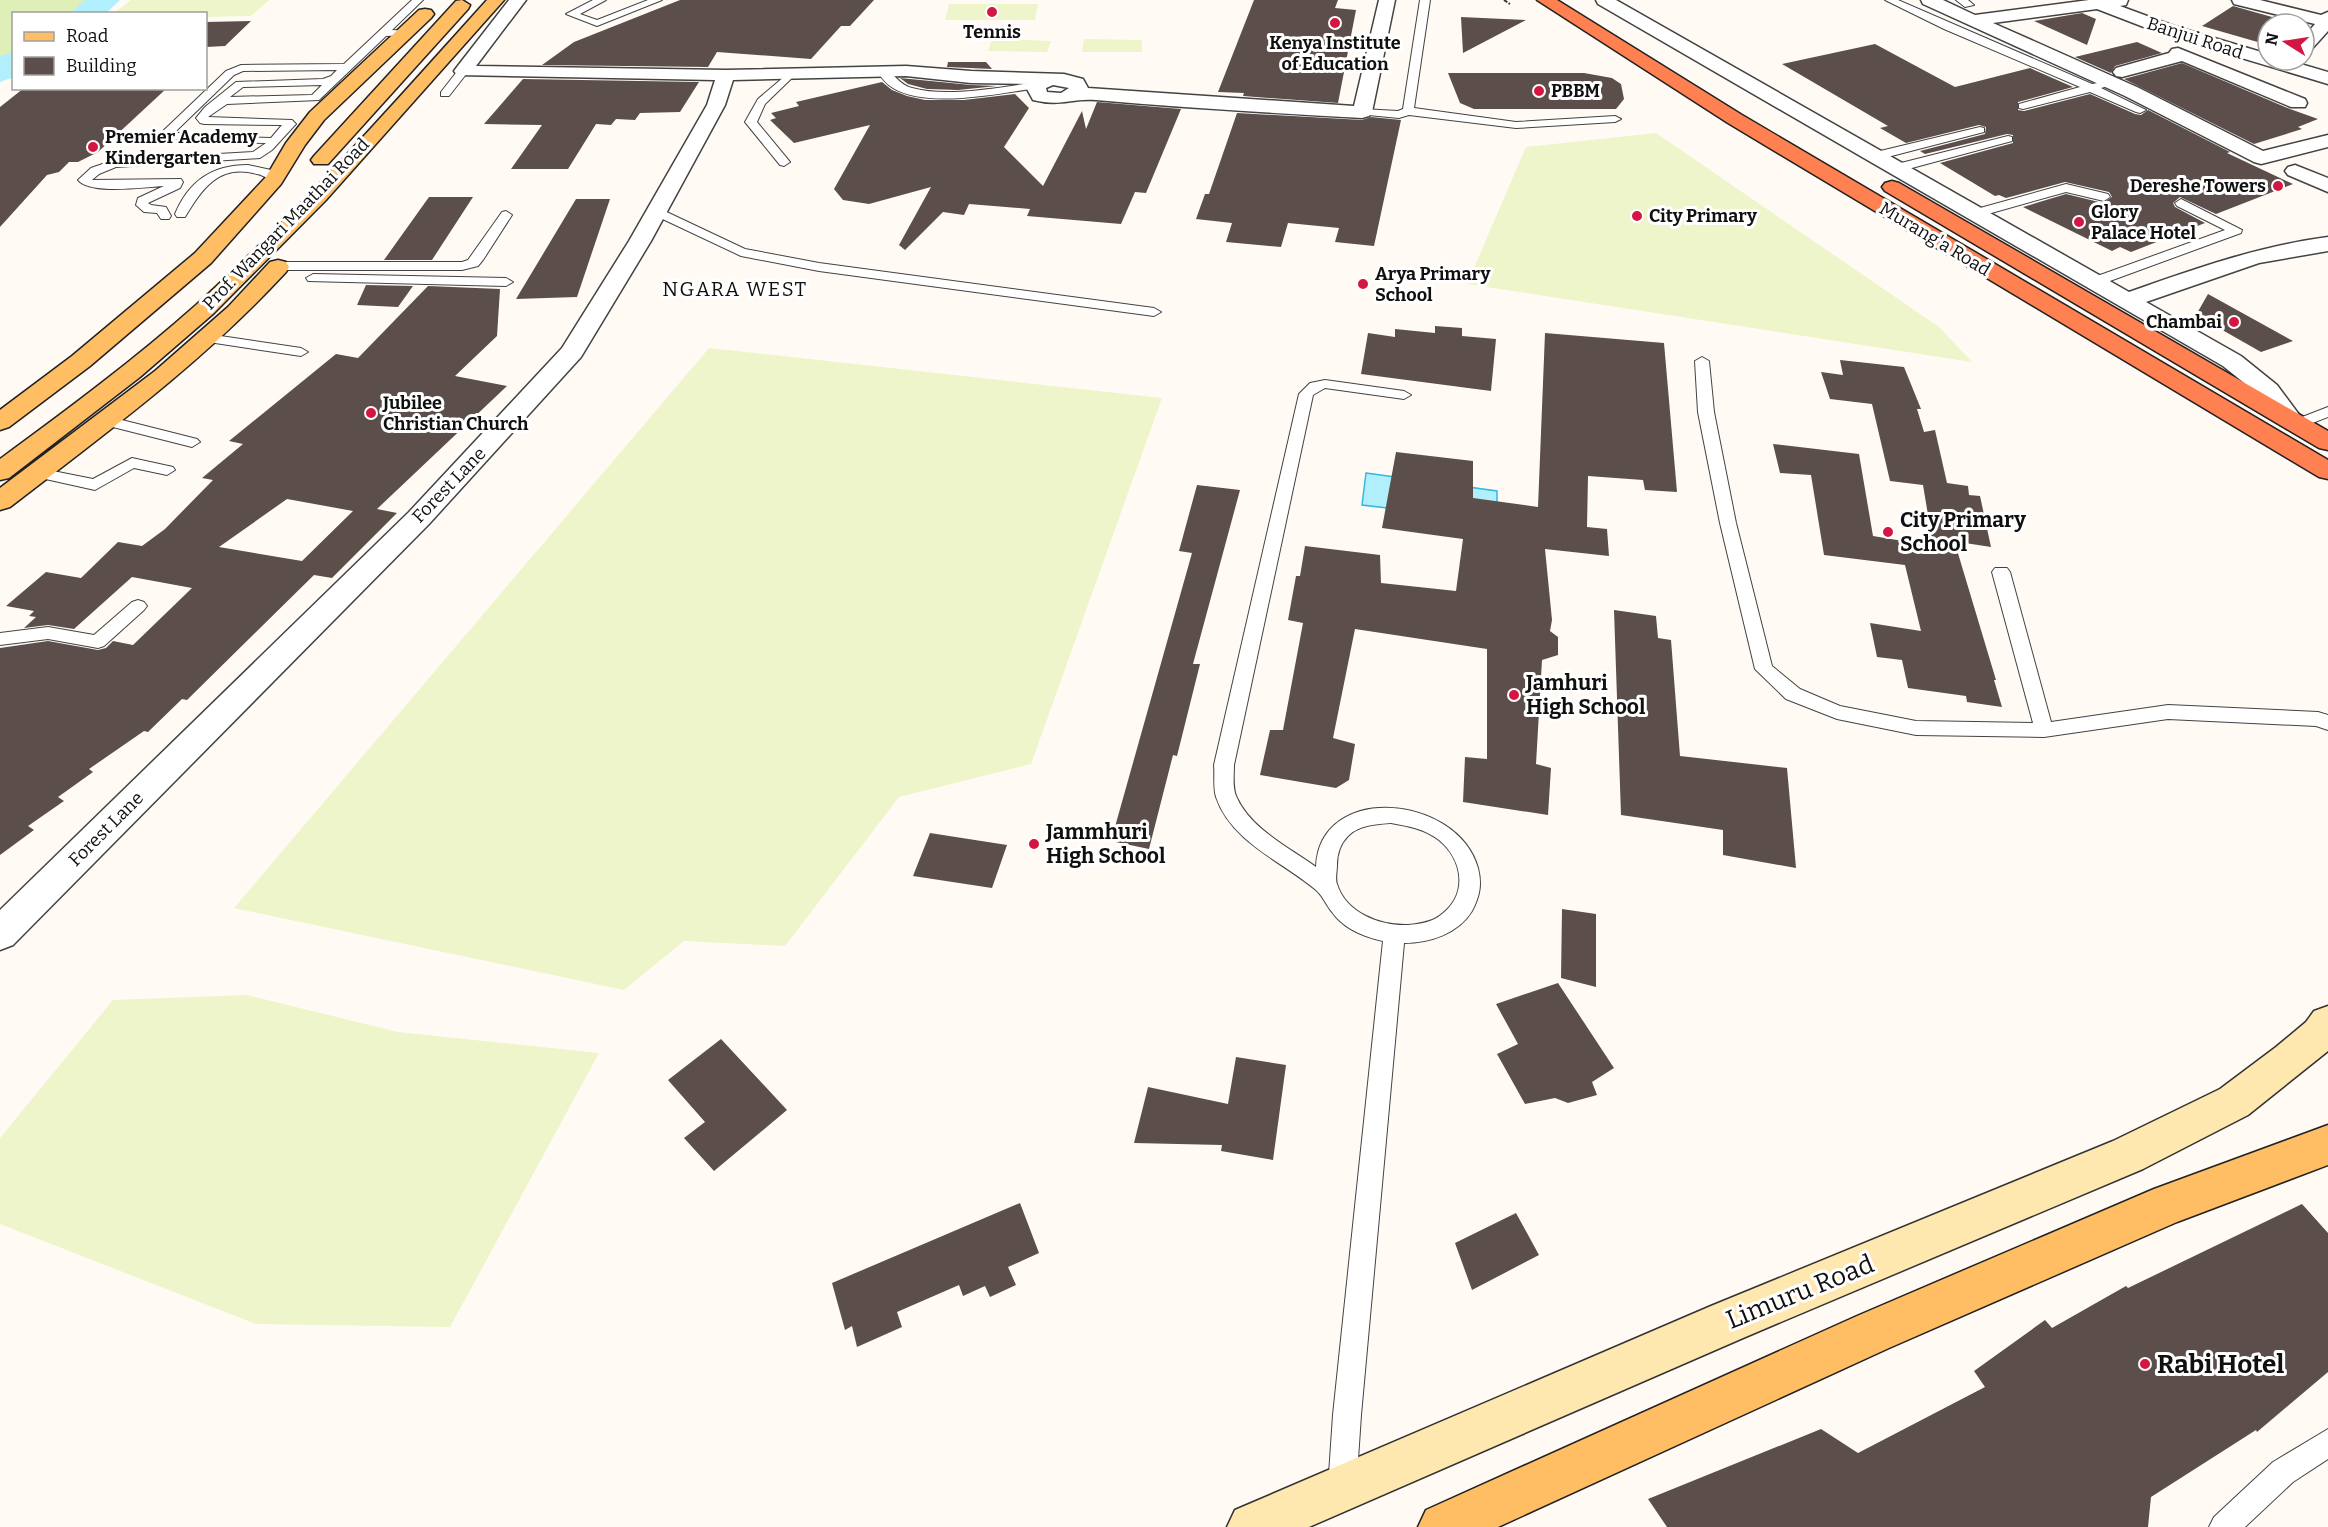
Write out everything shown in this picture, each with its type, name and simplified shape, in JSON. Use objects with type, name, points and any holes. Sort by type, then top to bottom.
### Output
[{"type":"highway","name":"Murang'a Road","points":[[1545,0],[1745,125],[2328,471]]},
{"type":"highway","name":"Murang'a Road","points":[[1576,0],[2328,442]]},
{"type":"main road","points":[[0,422],[81,361],[203,258],[288,177],[296,143],[317,116],[439,0]]},
{"type":"main road","name":"Prof. Wangari Maathai Road","points":[[288,177],[466,0]]},
{"type":"main road","name":"Prof. Wangari Maathai Road","points":[[0,446],[191,303],[308,208],[496,0]]},
{"type":"main road","points":[[0,501],[106,421],[207,338],[275,271],[306,230],[308,208]]},
{"type":"main road","name":"Prof. Wangari Maathai Road","points":[[0,472],[130,374],[239,247]]},
{"type":"main road","name":"Limuru Road","points":[[1252,1527],[1727,1322],[2128,1155],[2234,1102],[2320,1034],[2328,1023]]},
{"type":"main road","points":[[1443,1527],[1939,1303],[2169,1204],[2328,1145]]},
{"type":"street","points":[[463,71],[497,24],[518,0]]},
{"type":"street","points":[[463,71],[726,75],[882,71],[1043,83],[1076,83],[1079,89],[1077,93],[1202,104],[1362,112],[1387,0]]},
{"type":"street","name":"Murang'a Road","points":[[1604,0],[2232,361],[2268,390],[2294,422]]},
{"type":"street","points":[[1929,0],[1968,8],[2116,77],[2132,92],[2261,158],[2328,141]]},
{"type":"street","name":"Banjui Road","points":[[2092,9],[2133,0]]},
{"type":"street","points":[[2240,0],[2328,18]]},
{"type":"street","points":[[2274,0],[2328,18]]},
{"type":"street","name":"Banjui Road","points":[[1968,8],[2092,9],[2167,23],[2328,78]]},
{"type":"street","points":[[2092,9],[2144,38],[2298,103]]},
{"type":"street","points":[[2316,32],[2328,18]]},
{"type":"street","points":[[2144,38],[2167,23],[2256,43]]},
{"type":"street","points":[[2116,77],[2184,55]]},
{"type":"street","name":"Forest Lane","points":[[0,934],[11,908],[419,518],[572,352],[587,331],[716,105],[726,75]]},
{"type":"street","points":[[2307,81],[2328,88]]},
{"type":"street","points":[[2295,171],[2328,186]]},
{"type":"street","points":[[2126,301],[2259,257],[2311,245],[2328,244]]},
{"type":"lane","points":[[210,109],[225,101],[315,98],[418,0]]},
{"type":"lane","points":[[601,0],[573,11],[572,16],[597,23],[657,0]]},
{"type":"lane","points":[[1408,111],[1425,0]]},
{"type":"lane","points":[[1890,0],[2140,110]]},
{"type":"lane","points":[[382,33],[405,33]]},
{"type":"lane","points":[[268,148],[273,142],[264,139],[184,138],[167,133],[230,73],[241,68],[347,68]]},
{"type":"lane","points":[[445,94],[463,71]]},
{"type":"lane","points":[[784,162],[751,122],[753,113],[761,103],[791,74]]},
{"type":"lane","points":[[2023,106],[2091,88],[2116,77]]},
{"type":"lane","points":[[165,216],[162,210],[148,209],[142,205],[142,201],[229,163],[256,155],[268,148],[290,124],[288,122],[204,121],[202,118],[210,109],[240,84],[324,82],[334,79]]},
{"type":"lane","points":[[1362,112],[1399,115],[1408,111],[1516,125],[1615,119]]},
{"type":"lane","points":[[1876,156],[1980,130]]},
{"type":"lane","points":[[1898,168],[2008,139]]},
{"type":"lane","points":[[176,185],[177,182],[98,185],[84,180],[95,171],[114,164],[256,155]]},
{"type":"lane","points":[[181,214],[198,186],[210,178],[249,168],[288,177]]},
{"type":"lane","points":[[1977,213],[2066,188],[2104,197]]},
{"type":"lane","points":[[2094,282],[2236,230],[2181,203]]},
{"type":"lane","points":[[656,211],[718,242],[752,254],[830,269],[1154,312]]},
{"type":"lane","points":[[275,271],[462,266],[473,263],[506,215]]},
{"type":"lane","points":[[275,271],[350,280],[506,282]]},
{"type":"lane","points":[[207,338],[301,352]]},
{"type":"lane","points":[[1702,361],[1706,412],[1726,512],[1764,669],[1793,694],[1837,712],[1916,728],[2044,730],[2168,712],[2318,719],[2328,723]]},
{"type":"lane","points":[[1326,886],[1323,867],[1327,849],[1338,833],[1354,822],[1374,815],[1396,814],[1419,819],[1439,830],[1456,844],[1467,861],[1471,880],[1467,899],[1456,915],[1440,928],[1418,934],[1394,935],[1364,926],[1341,909],[1326,886],[1245,825],[1226,799],[1224,765],[1306,394],[1315,386],[1325,384],[1404,394]]},
{"type":"lane","points":[[2294,422],[2328,412]]},
{"type":"lane","points":[[106,421],[192,442]]},
{"type":"lane","points":[[38,473],[95,485],[132,463],[167,470]]},
{"type":"lane","points":[[2001,572],[2044,730]]},
{"type":"lane","points":[[0,639],[48,633],[98,642],[138,606]]},
{"type":"lane","points":[[1342,1489],[1347,1415],[1394,935]]},
{"type":"lane","points":[[2224,1527],[2283,1472],[2328,1443]]},
{"type":"path","points":[[1504,0],[1510,4]]},
{"type":"green space","points":[[0,0],[87,0],[72,12],[12,12],[12,62],[0,72]]},
{"type":"green space","points":[[131,0],[269,0],[251,16],[207,17],[207,12],[115,12]]},
{"type":"green space","name":"Tennis","points":[[949,4],[1038,4],[1035,20],[945,20]]},
{"type":"green space","points":[[992,39],[1051,41],[1047,52],[988,51]]},
{"type":"green space","points":[[1084,39],[1142,40],[1142,52],[1082,52]]},
{"type":"green space","name":"City Primary","points":[[1656,133],[1939,327],[1972,362],[1467,284],[1526,147]]},
{"type":"green space","points":[[709,348],[1162,398],[1031,764],[899,797],[785,946],[684,941],[624,990],[234,908]]},
{"type":"green space","points":[[247,995],[398,1032],[599,1053],[450,1327],[256,1324],[0,1224],[0,1138],[113,1000]]},
{"type":"water","points":[[1366,473],[1497,491],[1497,521],[1362,505]]},
{"type":"building","points":[[680,0],[874,0],[850,26],[841,26],[811,59],[717,52],[708,67],[542,65],[574,42]]},
{"type":"building","points":[[1254,0],[1338,0],[1335,8],[1356,10],[1338,103],[1218,92]]},
{"type":"building","points":[[2233,6],[2256,12],[2256,42],[2202,26]]},
{"type":"building","points":[[2082,13],[2096,19],[2087,45],[2034,21]]},
{"type":"building","points":[[1461,17],[1526,20],[1463,53]]},
{"type":"building","points":[[251,21],[225,46],[207,47],[207,22]]},
{"type":"building","points":[[2137,42],[2162,53],[2115,66],[2111,73],[2075,57]]},
{"type":"building","points":[[1875,44],[1955,87],[2030,68],[2073,87],[2018,102],[2018,110],[2024,111],[2090,94],[2135,114],[2141,115],[2148,110],[2230,152],[2227,153],[2293,184],[2216,214],[2180,197],[2173,203],[2175,207],[2205,223],[2131,252],[2120,247],[2112,251],[2023,207],[2066,194],[2103,203],[2112,197],[2109,192],[2065,182],[2006,198],[1995,196],[1940,163],[2013,143],[2013,135],[2007,134],[1925,154],[1920,151],[1985,134],[1986,127],[1979,125],[1906,143],[1880,128],[1888,126],[1782,64]]},
{"type":"building","points":[[948,62],[986,62],[992,69],[947,67]]},
{"type":"building","points":[[2182,63],[2318,119],[2298,127],[2302,129],[2254,144],[2124,79]]},
{"type":"building","name":"PBBM","points":[[1448,73],[1584,73],[1612,78],[1621,84],[1624,99],[1616,109],[1474,109],[1460,103]]},
{"type":"building","points":[[900,78],[997,86],[958,90],[927,89],[908,84]]},
{"type":"building","points":[[523,79],[699,82],[680,112],[640,113],[635,120],[616,119],[611,125],[596,124],[568,169],[511,169],[542,125],[484,124]]},
{"type":"building","points":[[882,82],[892,90],[925,100],[964,100],[1015,94],[1029,108],[1004,147],[1043,186],[1082,111],[1086,129],[1097,102],[1181,109],[1146,193],[1135,192],[1121,224],[1027,216],[1030,209],[969,204],[964,215],[943,212],[905,250],[899,245],[931,187],[869,204],[843,200],[834,189],[870,125],[794,143],[770,120],[776,118],[771,113],[799,106],[796,102]]},
{"type":"building","points":[[21,90],[165,90],[98,152],[78,162],[69,162],[59,172],[47,175],[0,227],[0,107]]},
{"type":"building","points":[[1237,113],[1401,120],[1374,246],[1335,242],[1339,228],[1288,223],[1281,247],[1226,242],[1232,223],[1196,219],[1205,194],[1209,194]]},
{"type":"building","points":[[429,197],[473,197],[432,260],[384,260]]},
{"type":"building","points":[[576,199],[610,199],[577,297],[516,299]]},
{"type":"building","points":[[366,285],[413,286],[398,307],[357,305]]},
{"type":"building","points":[[428,286],[500,289],[497,336],[455,376],[507,386],[377,509],[397,513],[332,578],[314,575],[187,700],[182,699],[148,732],[144,731],[89,769],[93,772],[58,797],[64,801],[28,826],[34,830],[0,855],[0,648],[48,641],[98,650],[106,648],[113,641],[133,645],[192,588],[132,577],[74,629],[48,625],[24,628],[36,617],[29,616],[34,611],[6,606],[46,572],[81,578],[118,542],[142,546],[165,529],[213,480],[202,478],[243,444],[229,441],[336,354],[358,358]],"holes":[[[287,499],[353,511],[302,561],[219,547]]]},
{"type":"building","name":"Chambai","points":[[2208,294],[2293,341],[2261,352],[2196,315]]},
{"type":"building","points":[[1435,326],[1462,328],[1462,336],[1496,339],[1491,391],[1361,374],[1368,333],[1395,337],[1395,329],[1435,333]]},
{"type":"building","points":[[1545,333],[1664,343],[1677,492],[1645,490],[1643,480],[1588,476],[1587,527],[1607,529],[1609,556],[1545,549],[1552,620],[1550,631],[1558,637],[1558,655],[1542,660],[1536,764],[1551,768],[1548,815],[1463,802],[1465,757],[1487,759],[1487,649],[1355,629],[1333,738],[1355,744],[1349,780],[1336,788],[1260,775],[1270,730],[1283,730],[1303,623],[1288,620],[1296,576],[1300,576],[1305,546],[1380,555],[1381,583],[1456,591],[1463,539],[1382,528],[1396,452],[1473,461],[1473,498],[1538,507]]},
{"type":"building","points":[[1840,360],[1904,367],[1921,409],[1917,409],[1924,432],[1935,430],[1947,483],[1968,486],[1969,495],[1980,496],[1991,547],[1965,543],[1967,551],[1933,545],[1923,485],[1890,481],[1872,404],[1830,399],[1821,372],[1843,375]]},
{"type":"building","points":[[1773,444],[1859,454],[1873,536],[1957,550],[2002,707],[1967,702],[1966,696],[1908,688],[1902,660],[1877,657],[1870,623],[1921,631],[1905,565],[1824,555],[1811,475],[1780,473]]},
{"type":"building","points":[[1197,485],[1240,490],[1193,664],[1200,664],[1177,756],[1173,755],[1149,849],[1111,841],[1192,553],[1179,551]]},
{"type":"building","points":[[1614,610],[1656,616],[1658,638],[1671,640],[1680,756],[1787,768],[1796,868],[1723,855],[1723,830],[1621,815]]},
{"type":"building","points":[[930,833],[1007,845],[992,888],[913,876]]},
{"type":"building","points":[[1562,909],[1596,914],[1596,987],[1561,978]]},
{"type":"building","points":[[1558,983],[1614,1068],[1592,1082],[1597,1095],[1568,1103],[1555,1098],[1525,1104],[1497,1054],[1518,1044],[1496,1004]]},
{"type":"building","points":[[721,1039],[787,1110],[714,1171],[684,1138],[705,1122],[668,1080]]},
{"type":"building","points":[[1236,1057],[1286,1065],[1273,1160],[1221,1151],[1222,1145],[1134,1143],[1148,1087],[1228,1104]]},
{"type":"building","points":[[1020,1203],[1039,1253],[1008,1267],[1016,1285],[990,1297],[985,1286],[963,1296],[959,1285],[897,1312],[902,1327],[857,1347],[852,1326],[845,1330],[832,1283]]},
{"type":"building","points":[[2302,1204],[2328,1233],[2328,1372],[2257,1432],[2256,1430],[2151,1497],[2148,1527],[1667,1527],[1648,1499],[1821,1429],[1858,1453],[1985,1387],[1974,1371],[2045,1320],[2052,1328],[2126,1286],[2128,1288]]},
{"type":"building","points":[[1516,1213],[1539,1255],[1472,1290],[1455,1243]]},
{"type":"waterway","points":[[88,12],[105,0]]},
{"type":"waterway","points":[[0,72],[12,63]]},
{"type":"place","name":"Tennis","points":[[992,12]]},
{"type":"place","name":"Kenya Institute of Education","points":[[1335,23]]},
{"type":"place","name":"PBBM","points":[[1539,91]]},
{"type":"place","name":"Premier Academy Kindergarten","points":[[93,147]]},
{"type":"place","name":"Dereshe Towers","points":[[2278,186]]},
{"type":"place","name":"City Primary","points":[[1637,216]]},
{"type":"place","name":"Glory Palace Hotel","points":[[2079,222]]},
{"type":"place","name":"Arya Primary School","points":[[1363,284]]},
{"type":"place","name":"Chambai","points":[[2234,322]]},
{"type":"place","name":"Jubilee Christian Church","points":[[371,413]]},
{"type":"place","name":"City Primary School","points":[[1888,532]]},
{"type":"place","name":"Jamhuri High School","points":[[1514,695]]},
{"type":"place","name":"Jammhuri High School","points":[[1034,844]]},
{"type":"place","name":"Rabi Hotel","points":[[2145,1364]]},
{"type":"district","name":"NGARA WEST","points":[[735,289]]}]
